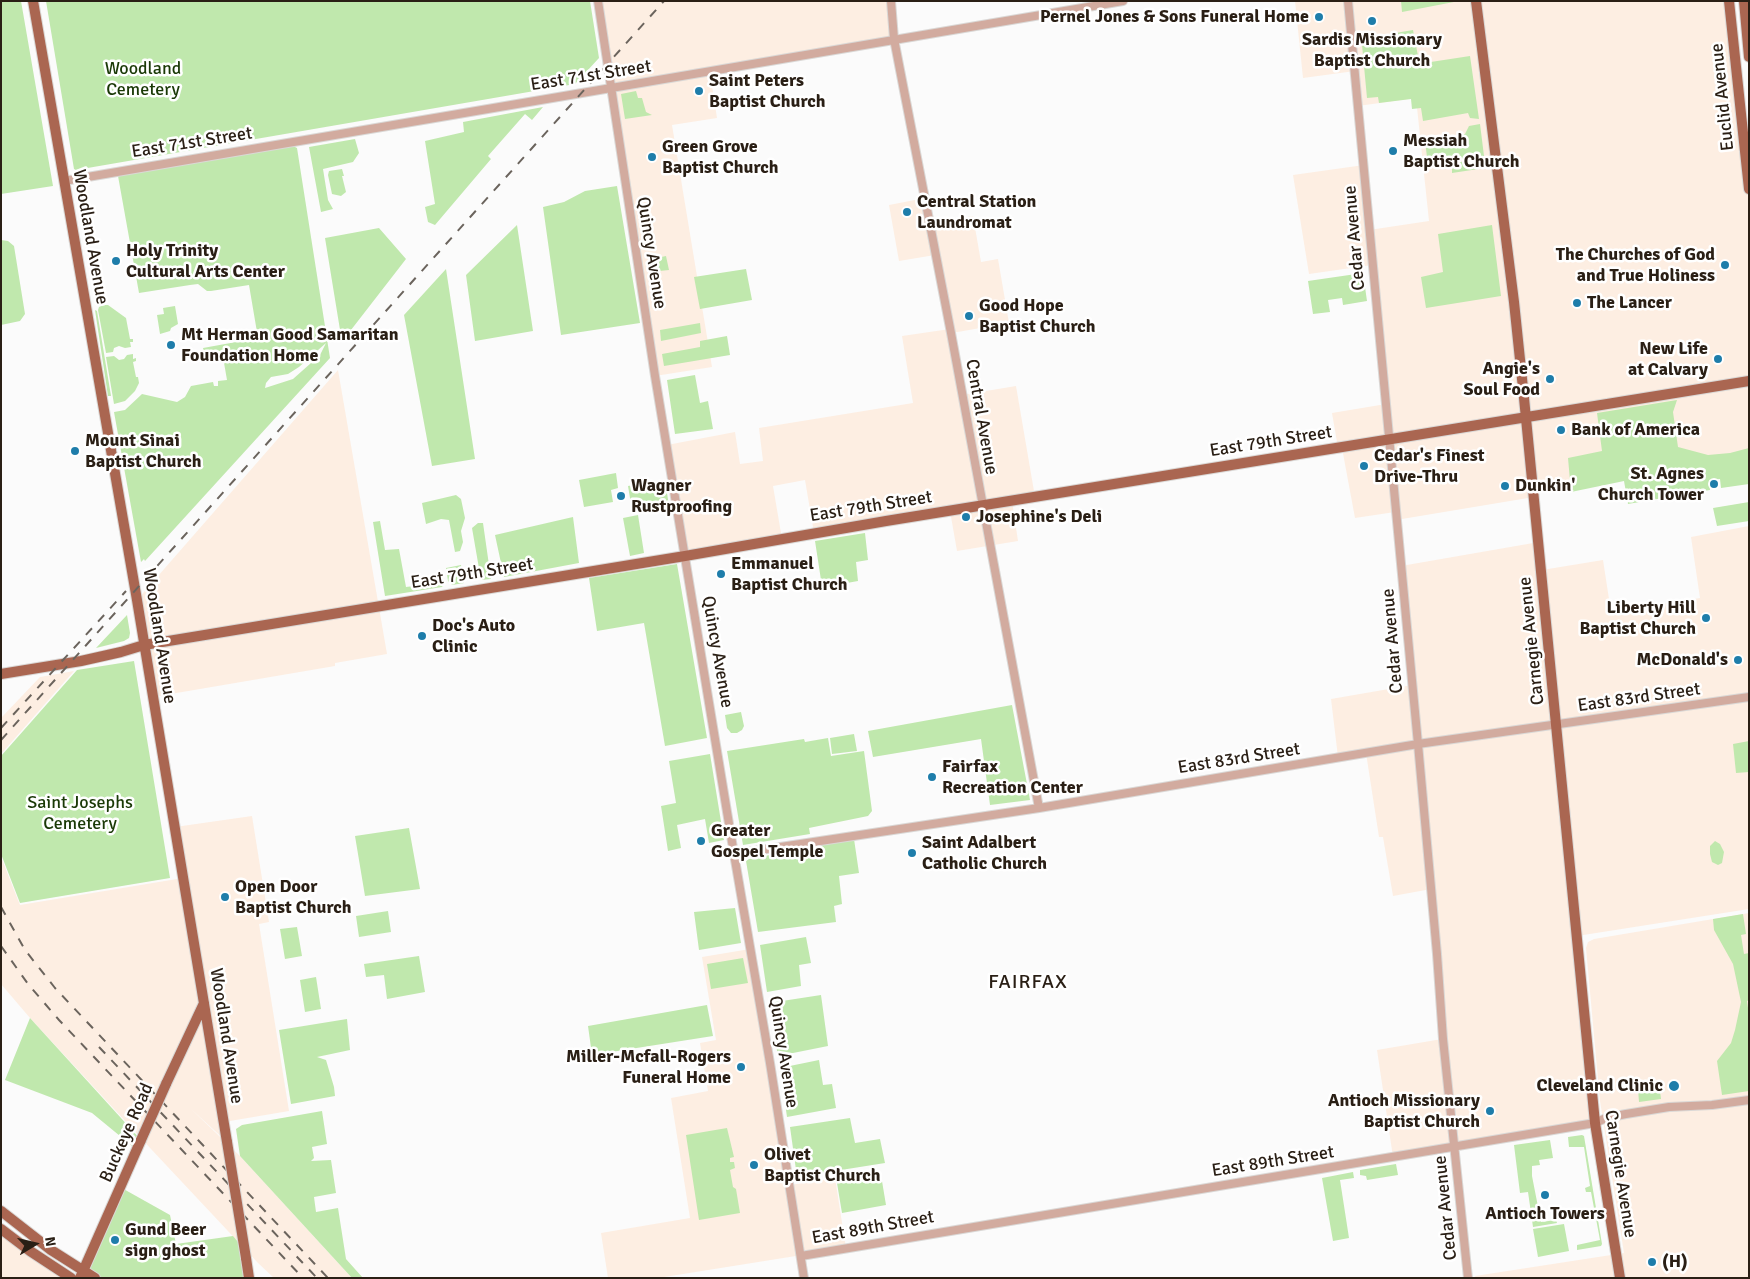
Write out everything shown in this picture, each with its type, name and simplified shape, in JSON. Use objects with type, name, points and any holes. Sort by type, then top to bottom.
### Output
[{"type":"main road","name":"Woodland Avenue","points":[[33,1],[144,644],[249,1278]]},
{"type":"main road","name":"Carnegie Avenue","points":[[1476,1],[1526,416],[1595,1123],[1620,1278]]},
{"type":"main road","name":"Euclid Avenue","points":[[1730,1],[1749,189]]},
{"type":"main road","name":"Euclid Avenue","points":[[1744,1],[1749,57]]},
{"type":"main road","name":"East 79th Street","points":[[1,674],[82,661],[121,652],[144,644],[1526,416],[1749,381]]},
{"type":"main road","name":"Buckeye Road","points":[[82,1274],[204,1003]]},
{"type":"main road","points":[[1,1211],[82,1274],[95,1278]]},
{"type":"main road","points":[[1,1229],[71,1278]]},
{"type":"street","name":"Quincy Avenue","points":[[598,1],[640,281],[804,1278]]},
{"type":"street","name":"Central Avenue","points":[[891,1],[894,39],[951,333],[1038,808]]},
{"type":"street","name":"East 71st Street","points":[[64,181],[1123,1]]},
{"type":"street","name":"Cedar Avenue","points":[[1348,1],[1418,744],[1443,1039],[1468,1278]]},
{"type":"street","name":"East 83rd Street","points":[[734,854],[1038,808],[1418,744],[1749,697]]},
{"type":"street","name":"East 89th Street","points":[[801,1256],[1595,1123],[1606,1118],[1626,1114],[1669,1107],[1712,1105],[1749,1100]]},
{"type":"shaded area","points":[[598,1],[891,1],[894,39],[710,72],[717,118],[672,125],[712,367],[655,376]]},
{"type":"shaded area","points":[[1295,1],[1729,1],[1749,189],[1749,452],[1533,486],[1534,497],[1396,520],[1395,512],[1355,518],[1342,448],[1338,448],[1332,413],[1386,404],[1372,265],[1309,274],[1293,175],[1364,165],[1369,230],[1429,221],[1416,98],[1358,106],[1355,71],[1303,78]]},
{"type":"shaded area","points":[[925,198],[930,223],[973,216],[981,262],[998,259],[1009,323],[952,333],[962,395],[1016,386],[1035,497],[1012,501],[1018,541],[957,551],[950,511],[814,533],[805,480],[773,486],[782,539],[685,556],[667,445],[735,432],[740,464],[763,461],[759,428],[913,403],[902,336],[950,329],[935,255],[899,261],[889,205]]},
{"type":"shaded area","points":[[338,370],[387,654],[335,663],[335,666],[153,697],[137,600]]},
{"type":"shaded area","points":[[1749,526],[1749,909],[1577,936],[1595,1123],[1393,1157],[1377,1050],[1442,1039],[1431,889],[1393,896],[1383,837],[1379,837],[1366,753],[1338,757],[1331,699],[1412,685],[1401,566],[1539,542],[1542,570],[1603,560],[1611,612],[1700,598],[1691,537]]},
{"type":"shaded area","points":[[74,671],[1,754],[1,718],[40,677]]},
{"type":"shaded area","points":[[252,816],[269,922],[259,924],[289,1111],[224,1122],[227,1142],[190,1108],[240,1156],[352,1278],[274,1278],[151,1149],[1,984],[1,857],[20,905],[183,878],[175,827]]},
{"type":"shaded area","name":"Cleveland Clinic","points":[[1749,913],[1749,1278],[1476,1278],[1475,1276],[1624,1253],[1600,1101],[1586,948],[1588,942],[1594,939]]},
{"type":"shaded area","points":[[750,949],[790,1185],[835,1178],[846,1248],[658,1278],[608,1278],[601,1233],[690,1218],[671,1098],[708,1091],[700,1043],[716,1040],[702,957]]},
{"type":"shaded area","points":[[1,1229],[71,1278],[1,1278]]},
{"type":"green space","points":[[1,1],[21,1],[53,186],[1,194]]},
{"type":"green space","name":"Woodland Cemetery","points":[[46,1],[590,1],[599,58],[575,84],[76,170],[74,169]]},
{"type":"green space","points":[[1401,1],[1459,1],[1402,12]]},
{"type":"green space","points":[[1413,30],[1418,56],[1397,59],[1398,67],[1470,56],[1479,119],[1470,118],[1468,113],[1423,121],[1421,108],[1412,109],[1411,99],[1379,103],[1378,97],[1367,98],[1361,34],[1371,33],[1372,37]]},
{"type":"green space","points":[[636,91],[638,98],[642,98],[646,112],[652,115],[625,119],[621,94]]},
{"type":"green space","points":[[543,107],[532,120],[525,114],[488,156],[491,159],[435,225],[428,222],[425,207],[435,204],[425,141],[464,132],[463,122]]},
{"type":"green space","points":[[1480,124],[1484,156],[1428,165],[1425,141],[1465,134],[1469,126]]},
{"type":"green space","points":[[355,139],[359,153],[353,162],[323,169],[328,200],[333,209],[321,212],[309,147]]},
{"type":"green space","points":[[293,146],[297,148],[330,358],[145,561],[144,559],[141,562],[114,412],[125,410],[142,394],[177,402],[185,397],[191,386],[213,382],[214,386],[218,386],[218,381],[227,380],[223,357],[215,358],[214,352],[204,353],[203,348],[258,338],[249,285],[207,291],[198,284],[139,293],[118,176]],"holes":[[[326,343],[320,355],[293,379],[265,388],[266,383],[271,377],[288,374],[299,367]]]},
{"type":"green space","points":[[1484,159],[1485,168],[1452,173],[1452,163]]},
{"type":"green space","points":[[342,169],[346,192],[341,196],[332,194],[328,175],[329,171]]},
{"type":"green space","points":[[617,186],[640,323],[561,335],[543,207],[564,202],[585,191]]},
{"type":"green space","points":[[517,225],[533,331],[475,341],[466,275]]},
{"type":"green space","points":[[1492,225],[1501,296],[1426,308],[1421,277],[1443,272],[1438,234]]},
{"type":"green space","points":[[379,228],[406,259],[344,339],[341,336],[325,238]]},
{"type":"green space","points":[[1,240],[8,241],[14,246],[25,314],[20,321],[1,325]]},
{"type":"green space","points":[[666,256],[669,270],[650,272],[648,260]]},
{"type":"green space","points":[[446,269],[475,459],[432,466],[404,315]]},
{"type":"green space","points":[[746,269],[752,300],[700,309],[694,277]]},
{"type":"green space","points":[[1363,273],[1367,301],[1343,305],[1342,298],[1328,300],[1330,312],[1313,314],[1308,281]]},
{"type":"green space","points":[[108,305],[126,318],[130,339],[133,339],[133,342],[130,342],[131,347],[119,346],[114,348],[113,352],[106,353],[98,310],[99,307]]},
{"type":"green space","points":[[175,306],[178,324],[171,328],[170,331],[160,334],[157,315],[164,314],[163,308]]},
{"type":"green space","points":[[95,310],[97,311],[111,396],[108,396]]},
{"type":"green space","points":[[700,323],[701,333],[661,341],[660,330]]},
{"type":"green space","points":[[727,336],[730,355],[664,366],[662,354],[700,347],[700,341]]},
{"type":"green space","points":[[133,354],[133,359],[136,358],[136,361],[133,362],[139,383],[135,391],[125,401],[114,404],[106,357],[114,356],[119,360]]},
{"type":"green space","points":[[695,375],[700,403],[708,401],[713,429],[675,434],[667,380]]},
{"type":"green space","points":[[1677,400],[1673,412],[1678,447],[1708,455],[1730,453],[1749,448],[1749,484],[1721,488],[1720,479],[1709,480],[1710,490],[1628,504],[1624,481],[1571,492],[1568,458],[1602,451],[1597,413]]},
{"type":"green space","points":[[616,473],[618,488],[611,490],[613,502],[584,507],[579,480]]},
{"type":"green space","points":[[665,480],[669,506],[632,510],[628,486]]},
{"type":"green space","points":[[456,495],[461,499],[465,518],[461,531],[463,542],[460,551],[455,552],[449,520],[441,519],[426,524],[422,503]]},
{"type":"green space","points":[[1749,502],[1749,521],[1717,526],[1713,508]]},
{"type":"green space","points":[[638,515],[644,553],[630,556],[623,518]]},
{"type":"green space","points":[[573,517],[579,563],[504,577],[495,535]]},
{"type":"green space","points":[[380,521],[385,550],[399,549],[406,587],[445,582],[442,587],[385,596],[373,522]]},
{"type":"green space","points":[[478,523],[483,523],[491,579],[481,580],[472,528]]},
{"type":"green space","points":[[865,533],[868,560],[856,562],[858,581],[830,586],[829,579],[821,580],[815,541]]},
{"type":"green space","points":[[677,564],[707,738],[665,746],[644,623],[597,631],[589,578]]},
{"type":"green space","points":[[461,565],[464,583],[452,585],[448,581],[446,568]]},
{"type":"green space","points":[[127,615],[129,638],[96,648]]},
{"type":"green space","name":"Saint Josephs Cemetery","points":[[134,661],[170,878],[20,903],[1,854],[1,756],[77,670]]},
{"type":"green space","points":[[1012,705],[1030,800],[990,805],[981,739],[873,757],[868,731]]},
{"type":"green space","points":[[741,712],[744,726],[737,733],[731,733],[727,728],[725,715]]},
{"type":"green space","points":[[854,734],[857,751],[832,754],[830,738]]},
{"type":"green space","points":[[828,738],[831,756],[864,751],[872,811],[868,816],[809,828],[810,834],[743,845],[727,751],[804,739],[805,742]]},
{"type":"green space","points":[[1749,741],[1749,772],[1736,773],[1733,744]]},
{"type":"green space","points":[[710,754],[724,840],[709,843],[705,819],[677,825],[681,848],[668,851],[661,806],[676,803],[669,761]]},
{"type":"green space","points":[[409,828],[420,889],[365,896],[355,836]]},
{"type":"green space","points":[[854,839],[859,873],[839,876],[842,904],[834,906],[836,922],[758,932],[746,861]]},
{"type":"green space","points":[[1715,841],[1720,844],[1724,852],[1722,863],[1718,865],[1712,862],[1710,854],[1710,846]]},
{"type":"green space","points":[[735,908],[741,943],[699,950],[694,912]]},
{"type":"green space","points":[[388,911],[391,932],[359,937],[356,916]]},
{"type":"green space","points":[[1743,914],[1746,934],[1741,935],[1744,954],[1749,953],[1749,1000],[1747,1001],[1749,1015],[1749,1091],[1722,1095],[1717,1061],[1731,1043],[1741,1002],[1733,964],[1714,930],[1713,919]]},
{"type":"green space","points":[[297,927],[302,956],[285,959],[280,929]]},
{"type":"green space","points":[[806,937],[811,963],[799,965],[801,986],[767,992],[760,945]]},
{"type":"green space","points":[[419,956],[425,992],[387,999],[384,975],[366,977],[364,964]]},
{"type":"green space","points":[[743,958],[748,983],[711,989],[707,964]]},
{"type":"green space","points":[[316,977],[321,1009],[305,1012],[300,980]]},
{"type":"green space","points":[[821,995],[828,1046],[778,1056],[769,1003]]},
{"type":"green space","points":[[707,1005],[713,1036],[592,1055],[588,1026]]},
{"type":"green space","points":[[30,1018],[141,1140],[137,1150],[92,1113],[5,1080]]},
{"type":"green space","points":[[347,1019],[350,1050],[317,1057],[326,1060],[335,1096],[291,1104],[279,1030]]},
{"type":"green space","points":[[819,1060],[823,1085],[832,1084],[836,1108],[787,1117],[780,1068]]},
{"type":"green space","points":[[1653,1087],[1660,1091],[1661,1099],[1639,1102],[1638,1089]]},
{"type":"green space","points":[[322,1111],[327,1144],[312,1147],[314,1158],[311,1161],[331,1160],[336,1193],[314,1197],[316,1212],[338,1208],[346,1259],[363,1278],[352,1278],[240,1156],[236,1129],[242,1125]]},
{"type":"green space","points":[[850,1118],[855,1143],[880,1139],[885,1163],[797,1177],[790,1127]]},
{"type":"green space","points":[[727,1128],[734,1157],[730,1158],[730,1162],[734,1162],[735,1168],[730,1170],[733,1187],[736,1189],[740,1213],[699,1220],[686,1135]]},
{"type":"green space","points":[[1584,1136],[1602,1244],[1601,1246],[1577,1250],[1577,1245],[1600,1240],[1591,1192],[1586,1192],[1585,1188],[1590,1186],[1584,1147],[1569,1147],[1568,1137]]},
{"type":"green space","points":[[1550,1140],[1553,1158],[1539,1160],[1540,1165],[1532,1166],[1532,1176],[1541,1222],[1556,1220],[1557,1223],[1533,1227],[1528,1192],[1520,1193],[1514,1145]]},
{"type":"green space","points":[[1396,1164],[1398,1175],[1367,1180],[1366,1176],[1360,1175],[1360,1170]]},
{"type":"green space","points":[[1353,1172],[1354,1178],[1340,1180],[1349,1238],[1333,1241],[1322,1178]]},
{"type":"green space","points":[[881,1175],[886,1205],[842,1213],[837,1183]]},
{"type":"green space","points":[[120,1187],[170,1215],[176,1244],[233,1236],[244,1249],[249,1278],[95,1278],[83,1271]]},
{"type":"green space","points":[[1564,1224],[1569,1251],[1538,1257],[1533,1229]]},
{"type":"railway","points":[[1,740],[664,1]]},
{"type":"railway","points":[[1,728],[126,591]]},
{"type":"railway","points":[[1,907],[25,950],[55,988],[328,1278]]},
{"type":"railway","points":[[1,946],[28,984],[59,1020],[303,1278]]},
{"type":"railway","points":[[99,1047],[317,1278]]},
{"type":"place","name":"Pernel Jones & Sons Funeral Home","points":[[1319,17]]},
{"type":"place","name":"Sardis Missionary Baptist Church","points":[[1372,21]]},
{"type":"place","name":"Saint Peters Baptist Church","points":[[699,91]]},
{"type":"place","name":"Messiah Baptist Church","points":[[1393,151]]},
{"type":"place","name":"Green Grove Baptist Church","points":[[652,157]]},
{"type":"place","name":"Central Station Laundromat","points":[[907,212]]},
{"type":"place","name":"Holy Trinity Cultural Arts Center","points":[[116,261]]},
{"type":"place","name":"The Churches of God and True Holiness","points":[[1725,265]]},
{"type":"place","name":"The Lancer","points":[[1577,303]]},
{"type":"place","name":"Good Hope Baptist Church","points":[[969,316]]},
{"type":"place","name":"Mt Herman Good Samaritan Foundation Home","points":[[171,345]]},
{"type":"place","name":"New Life at Calvary","points":[[1718,359]]},
{"type":"place","name":"Angie's Soul Food","points":[[1550,379]]},
{"type":"place","name":"Bank of America","points":[[1561,430]]},
{"type":"place","name":"Mount Sinai Baptist Church","points":[[75,451]]},
{"type":"place","name":"Cedar's Finest Drive-Thru","points":[[1364,466]]},
{"type":"place","name":"St. Agnes Church Tower","points":[[1714,484]]},
{"type":"place","name":"Dunkin'","points":[[1505,486]]},
{"type":"place","name":"Wagner Rustproofing","points":[[621,496]]},
{"type":"place","name":"Josephine's Deli","points":[[966,517]]},
{"type":"place","name":"Emmanuel Baptist Church","points":[[721,574]]},
{"type":"place","name":"Liberty Hill Baptist Church","points":[[1706,618]]},
{"type":"place","name":"Doc's Auto Clinic","points":[[422,636]]},
{"type":"place","name":"McDonald's","points":[[1738,660]]},
{"type":"place","name":"Fairfax Recreation Center","points":[[932,777]]},
{"type":"place","name":"Greater Gospel Temple","points":[[701,841]]},
{"type":"place","name":"Saint Adalbert Catholic Church","points":[[912,853]]},
{"type":"place","name":"Open Door Baptist Church","points":[[225,897]]},
{"type":"place","name":"Miller-Mcfall-Rogers Funeral Home","points":[[741,1067]]},
{"type":"place","name":"Cleveland Clinic","points":[[1674,1086]]},
{"type":"place","name":"Antioch Missionary Baptist Church","points":[[1490,1111]]},
{"type":"place","name":"Olivet Baptist Church","points":[[754,1165]]},
{"type":"place","name":"Antioch Towers","points":[[1545,1195]]},
{"type":"place","name":"Gund Beer sign ghost","points":[[115,1240]]},
{"type":"place","name":"(H)","points":[[1652,1262]]},
{"type":"district","name":"FAIRFAX","points":[[1028,983]]}]
